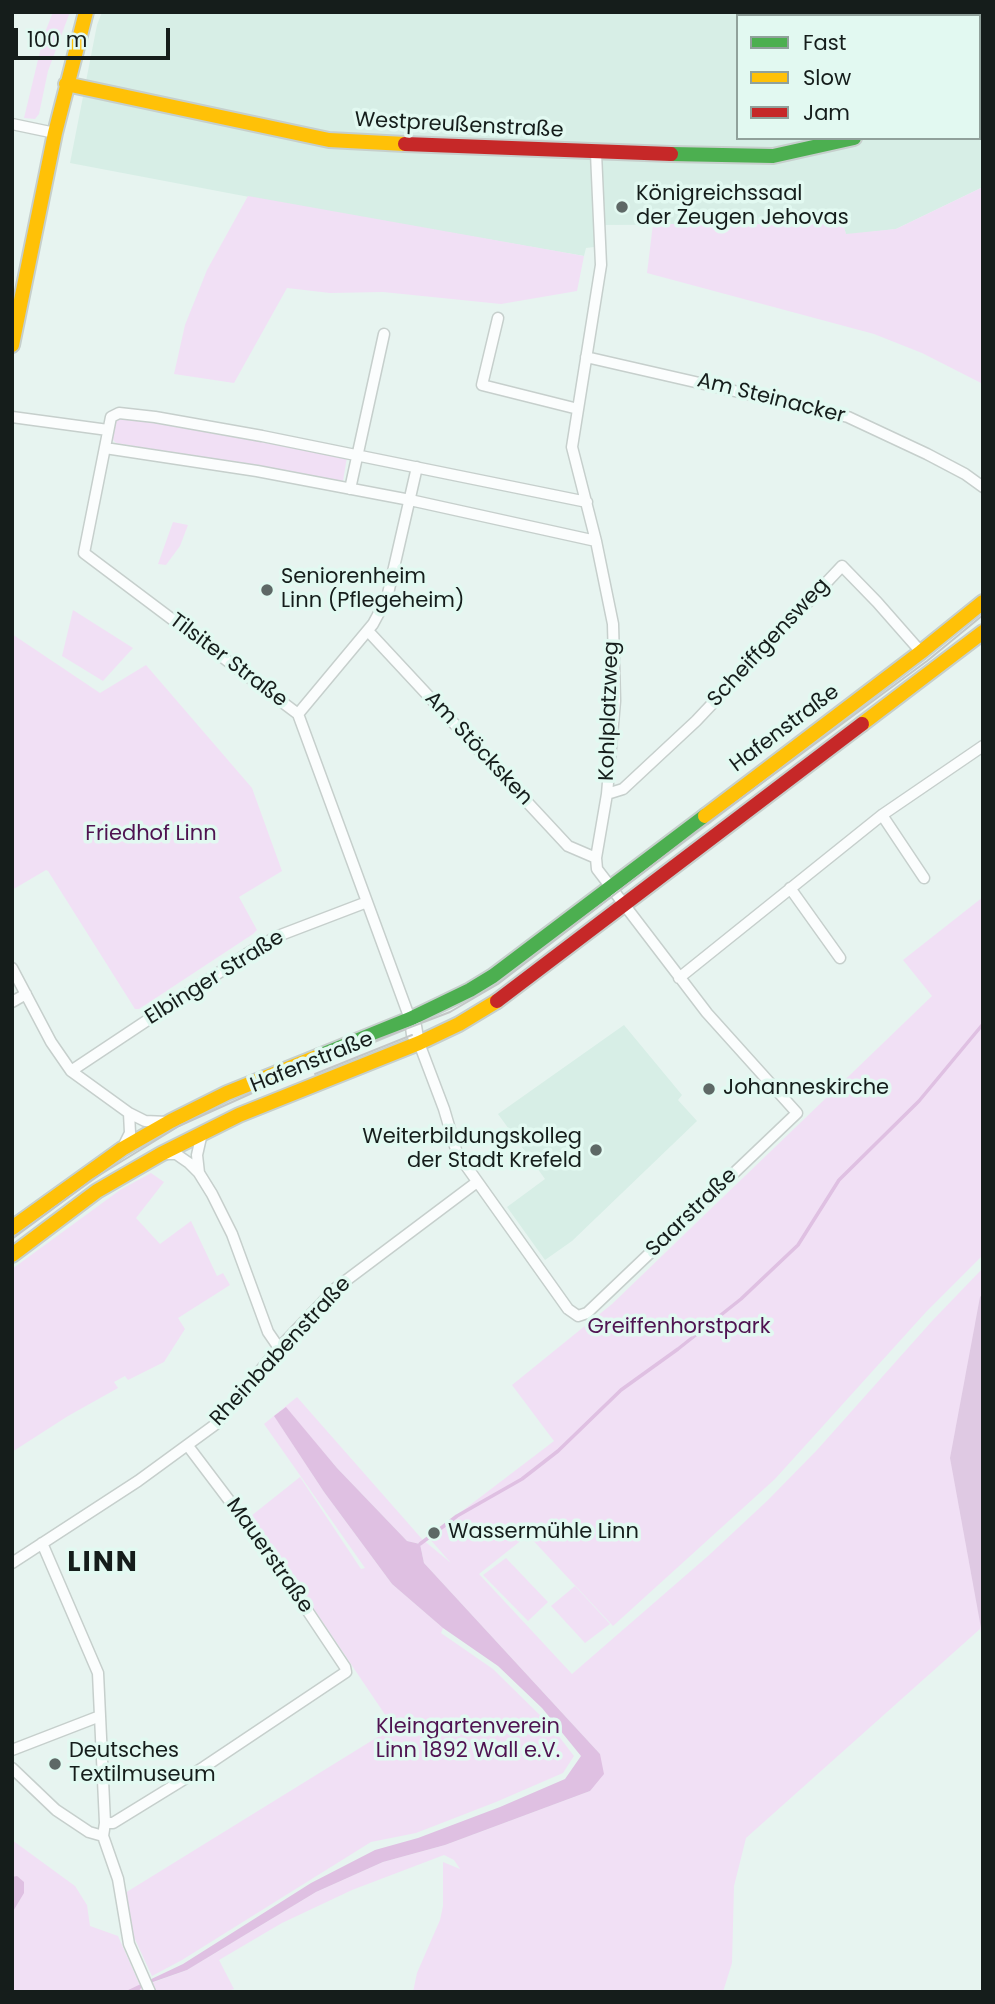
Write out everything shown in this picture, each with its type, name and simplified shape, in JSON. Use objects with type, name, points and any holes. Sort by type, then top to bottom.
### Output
[{"type":"main road","points":[[12,345],[55,133],[86,12]]},
{"type":"main road","name":"Westpreußenstraße","points":[[66,84],[329,140],[596,153],[773,156],[845,140]]},
{"type":"main road","name":"Hafenstraße","points":[[12,1228],[122,1149],[171,1121],[227,1093],[410,1019],[493,976],[921,652],[983,602]]},
{"type":"main road","name":"Hafenstraße","points":[[12,1255],[97,1191],[161,1154],[239,1115],[419,1043],[460,1024],[497,1001],[983,632]]},
{"type":"street","points":[[12,124],[55,133]]},
{"type":"street","name":"Kohlplatzweg","points":[[596,153],[601,265],[572,447],[587,502],[613,624],[615,701],[607,794],[596,858]]},
{"type":"street","points":[[498,318],[482,385],[578,409]]},
{"type":"street","points":[[351,489],[384,334]]},
{"type":"street","name":"Am Steinacker","points":[[586,357],[848,416],[928,454],[983,487]]},
{"type":"street","points":[[587,502],[168,419],[119,413],[111,417],[105,448],[257,471],[410,500],[596,541]]},
{"type":"street","points":[[12,417],[108,430]]},
{"type":"street","name":"Tilsiter Straße","points":[[105,448],[83,552],[298,713],[410,1019],[412,1035],[419,1043],[444,1109],[454,1147],[568,1309],[578,1316],[587,1313]]},
{"type":"street","points":[[298,713],[368,631],[387,598],[417,467]]},
{"type":"street","name":"Scheiffgensweg","points":[[607,794],[623,789],[696,721],[842,566],[921,652]]},
{"type":"street","name":"Am Stöcksken","points":[[368,631],[568,846],[596,858]]},
{"type":"street","points":[[596,858],[597,869],[679,978],[882,815],[983,746]]},
{"type":"street","points":[[882,815],[923,878]]},
{"type":"street","points":[[790,888],[840,958]]},
{"type":"street","name":"Elbinger Straße","points":[[71,1071],[261,945],[367,902]]},
{"type":"street","points":[[12,968],[51,1042],[71,1071],[129,1113],[150,1122],[171,1121]]},
{"type":"street","name":"Saarstraße","points":[[587,1313],[797,1113],[706,1013],[679,978]]},
{"type":"street","points":[[12,1002],[26,994]]},
{"type":"street","points":[[122,1149],[130,1133],[129,1113]]},
{"type":"street","points":[[199,1173],[197,1154],[202,1133]]},
{"type":"street","points":[[161,1154],[176,1154],[199,1173],[225,1219],[268,1332],[279,1348]]},
{"type":"street","name":"Rheinbabenstraße","points":[[12,1563],[188,1446],[216,1424],[279,1348],[336,1287],[477,1182]]},
{"type":"street","name":"Mauerstraße","points":[[105,1824],[113,1823],[204,1767],[344,1675],[347,1670],[269,1553],[188,1446]]},
{"type":"street","points":[[42,1544],[98,1673],[105,1824],[103,1836],[118,1879],[129,1944],[150,1992]]},
{"type":"street","points":[[12,1750],[100,1716]]},
{"type":"street","points":[[12,1768],[56,1810],[89,1832],[103,1836]]},
{"type":"shaded area","points":[[102,12],[983,12],[983,187],[896,229],[846,235],[843,224],[595,225],[594,247],[586,248],[584,256],[70,163],[97,25]]},
{"type":"shaded area","name":"Weiterbildungskolleg der Stadt Krefeld","points":[[624,1025],[682,1095],[678,1100],[697,1121],[572,1241],[545,1260],[507,1207],[545,1179],[498,1114]]},
{"type":"shaded area","points":[[983,1293],[983,1639],[950,1458],[980,1297]]},
{"type":"shaded area","points":[[286,1407],[337,1468],[407,1541],[420,1544],[424,1563],[600,1754],[604,1774],[590,1791],[445,1845],[383,1862],[316,1892],[187,1970],[153,1982],[138,1992],[124,1992],[183,1964],[311,1883],[375,1850],[418,1838],[565,1779],[581,1756],[542,1708],[498,1666],[443,1628],[392,1584],[324,1492],[274,1416]]},
{"type":"shaded area","points":[[17,1876],[24,1882],[24,1893],[12,1913],[12,1877]]},
{"type":"green space","points":[[53,12],[70,12],[48,71],[39,114],[35,119],[24,118],[44,35]]},
{"type":"green space","points":[[983,187],[983,384],[922,353],[874,334],[647,273],[653,224],[843,224],[846,234],[896,229]]},
{"type":"green space","points":[[248,196],[584,256],[577,291],[501,304],[383,292],[330,293],[287,288],[234,383],[174,374],[185,325],[207,270]]},
{"type":"green space","points":[[126,418],[347,457],[343,481],[116,443],[112,439],[116,420]]},
{"type":"green space","points":[[173,522],[188,525],[180,546],[166,565],[158,564]]},
{"type":"green space","points":[[73,610],[133,648],[103,681],[62,656]]},
{"type":"green space","name":"Friedhof Linn","points":[[12,634],[100,693],[146,665],[252,788],[282,871],[239,897],[257,930],[253,934],[139,1009],[135,1009],[48,871],[12,890]]},
{"type":"green space","points":[[983,897],[983,1255],[926,1312],[775,1479],[613,1626],[528,1535],[479,1574],[572,1674],[767,1501],[983,1268],[983,1640],[980,1629],[746,1838],[734,1886],[732,1963],[723,1992],[413,1992],[417,1973],[440,1920],[443,1906],[443,1862],[460,1869],[454,1860],[444,1855],[352,1890],[282,1923],[219,1960],[234,1989],[225,1992],[155,1992],[149,1984],[187,1970],[316,1892],[383,1862],[445,1845],[590,1791],[600,1754],[424,1563],[420,1544],[407,1541],[337,1468],[286,1408],[275,1417],[324,1492],[392,1584],[443,1628],[441,1633],[493,1669],[551,1726],[574,1756],[563,1773],[496,1802],[416,1833],[371,1842],[152,1976],[132,1933],[125,1893],[389,1730],[391,1732],[400,1726],[393,1716],[388,1719],[251,1516],[300,1477],[361,1569],[365,1568],[264,1424],[297,1397],[422,1539],[451,1563],[428,1537],[554,1441],[512,1385],[612,1304],[932,996],[903,960]]},
{"type":"green space","points":[[151,1173],[164,1182],[136,1218],[160,1244],[191,1221],[217,1276],[223,1273],[230,1285],[178,1318],[185,1329],[164,1362],[128,1380],[125,1376],[114,1382],[118,1388],[12,1452],[12,1269],[120,1190]]},
{"type":"green space","points":[[506,1558],[548,1602],[528,1621],[483,1575]]},
{"type":"green space","points":[[575,1586],[610,1624],[585,1643],[551,1606]]},
{"type":"green space","points":[[12,1840],[75,1886],[87,1905],[90,1926],[118,1936],[143,1992],[12,1992]]},
{"type":"waterway","points":[[420,1544],[457,1516],[522,1479],[558,1451],[621,1390],[741,1299],[798,1245],[839,1180],[919,1101],[983,1024]]},
{"type":"tram line","points":[[12,1239],[93,1179],[179,1126],[332,1057],[450,1012],[498,984],[697,831],[927,661],[983,615]]},
{"type":"tram line","points":[[315,1074],[412,1035]]},
{"type":"traffic: fast","points":[[671,154],[773,156],[845,140]]},
{"type":"traffic: fast","points":[[319,1056],[410,1019],[493,976],[705,816]]},
{"type":"traffic: slow","points":[[12,345],[55,133],[86,12]]},
{"type":"traffic: slow","points":[[66,84],[329,140],[405,144]]},
{"type":"traffic: slow","points":[[705,816],[983,602]]},
{"type":"traffic: slow","points":[[862,724],[983,632]]},
{"type":"traffic: slow","points":[[12,1255],[97,1191],[161,1154],[239,1115],[419,1043],[459,1024],[497,1001]]},
{"type":"traffic: slow","points":[[12,1228],[122,1149],[171,1121],[227,1093],[319,1056]]},
{"type":"traffic: jam","points":[[405,144],[671,154]]},
{"type":"traffic: jam","points":[[497,1001],[862,724]]},
{"type":"place","name":"Königreichssaal der Zeugen Jehovas","points":[[622,207]]},
{"type":"place","name":"Seniorenheim Linn (Pflegeheim)","points":[[267,590]]},
{"type":"place","name":"Johanneskirche","points":[[709,1089]]},
{"type":"place","name":"Weiterbildungskolleg der Stadt Krefeld","points":[[596,1150]]},
{"type":"place","name":"Wassermühle Linn","points":[[434,1533]]},
{"type":"place","name":"Deutsches Textilmuseum","points":[[55,1764]]},
{"type":"district","name":"LINN","points":[[103,1564]]},
{"type":"park label","name":"Greiffenhorstpark","points":[[679,1328]]},
{"type":"park label","name":"Kleingartenverein Linn 1892 Wall e.V.","points":[[468,1740]]}]
